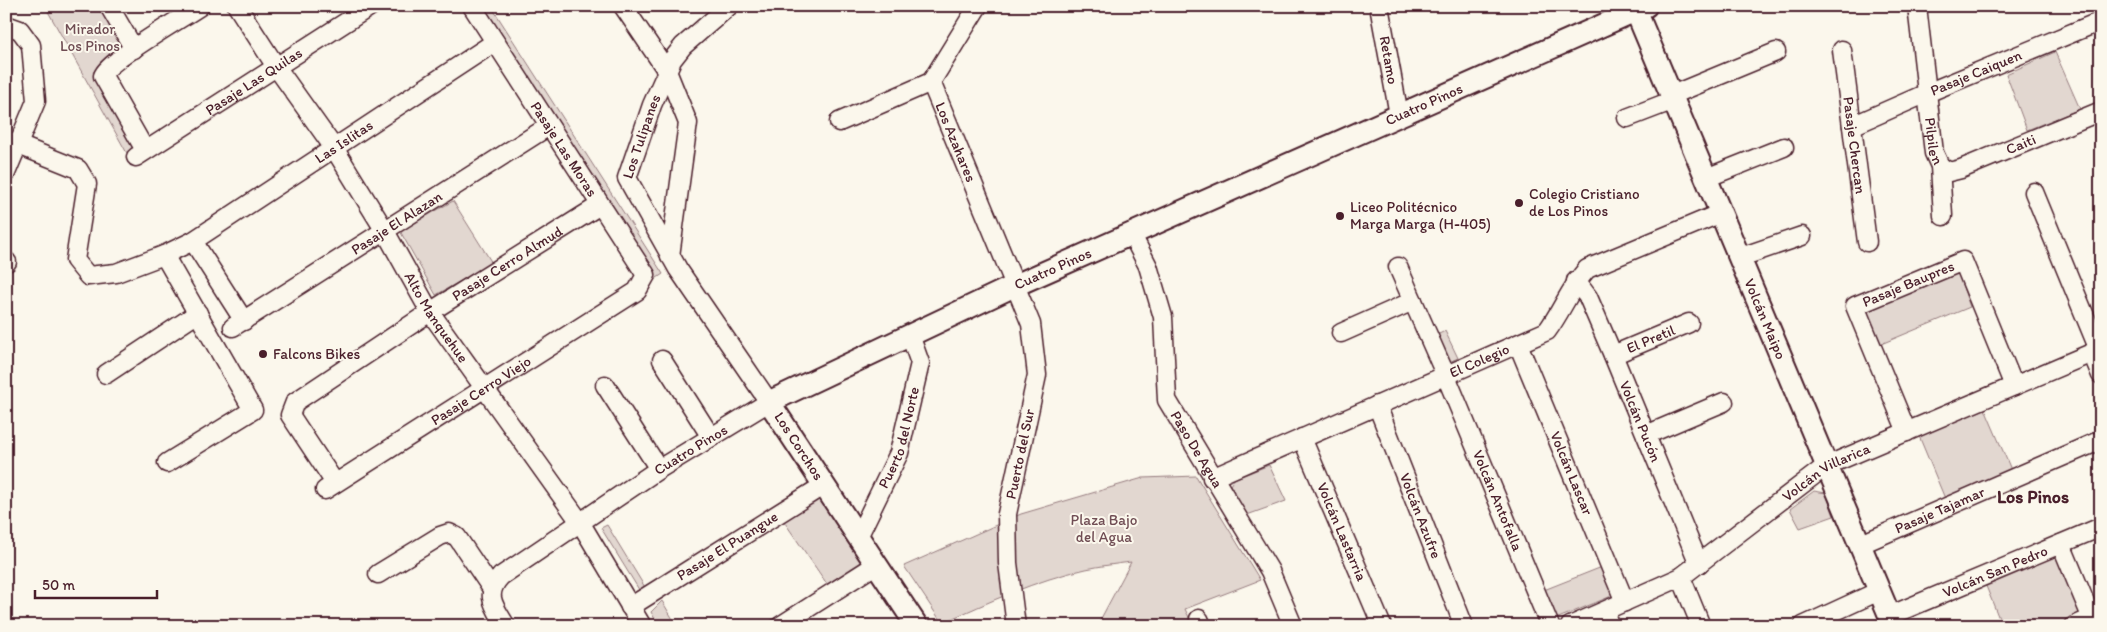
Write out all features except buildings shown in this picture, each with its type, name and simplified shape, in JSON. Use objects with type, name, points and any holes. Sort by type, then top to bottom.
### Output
[{"type":"street","points":[[109,6],[134,49],[200,6]]},
{"type":"street","name":"Alto Manquehue","points":[[236,6],[334,148],[385,231],[430,312],[580,522],[642,626]]},
{"type":"street","name":"Pasaje Las Quilas","points":[[134,49],[106,68],[102,76],[141,153],[277,68],[371,6]]},
{"type":"street","name":"Pasaje Las Moras","points":[[472,6],[646,275],[637,291]]},
{"type":"street","points":[[623,6],[667,71],[688,123],[674,262]]},
{"type":"street","name":"Los Tulipanes","points":[[674,262],[627,178],[652,105],[672,60],[682,46],[729,6]]},
{"type":"street","points":[[839,122],[931,82],[978,6]]},
{"type":"street","name":"Retamo","points":[[1378,6],[1399,115]]},
{"type":"street","name":"Pilpilen","points":[[1917,6],[1934,154],[1940,166],[1943,216]]},
{"type":"street","name":"Cuatro Pinos","points":[[492,589],[501,576],[580,522],[659,469],[769,402],[1016,285],[1131,233],[1641,8]]},
{"type":"street","name":"Volcán Maipo","points":[[1641,8],[1673,97],[1706,178],[1741,257],[1826,466],[1892,621]]},
{"type":"street","name":"Pasaje Caiquen","points":[[1852,126],[2101,21]]},
{"type":"street","points":[[6,25],[20,30],[31,45],[36,101],[12,142],[6,173]]},
{"type":"street","name":"Las Islitas","points":[[12,142],[78,169],[87,184],[75,260],[88,276],[116,273],[164,255],[193,241],[495,42]]},
{"type":"street","name":"Pasaje Chercan","points":[[1842,50],[1867,242]]},
{"type":"street","points":[[1627,118],[1776,52]]},
{"type":"street","name":"Los Azahares","points":[[931,82],[1016,285]]},
{"type":"street","name":"Caiti","points":[[1940,166],[1949,172],[1961,170],[2101,111]]},
{"type":"street","name":"Pasaje El Alazan","points":[[193,241],[238,324],[549,126]]},
{"type":"street","points":[[1706,178],[1784,147]]},
{"type":"street","points":[[2034,192],[2097,351],[2101,374]]},
{"type":"street","name":"Pasaje Cerro Almud","points":[[330,487],[290,415],[295,402],[430,312],[600,205]]},
{"type":"street","name":"El Colegio","points":[[1212,478],[1547,331],[1556,319],[1576,281],[1587,269],[1721,213]]},
{"type":"street","name":"Paso De Agua","points":[[1131,233],[1148,266],[1163,317],[1167,400],[1212,478],[1270,571],[1293,626]]},
{"type":"street","points":[[1741,257],[1802,236]]},
{"type":"street","points":[[164,255],[253,410],[167,463]]},
{"type":"street","name":"Pasaje Baupres","points":[[1907,432],[1855,306],[1963,261],[2014,386]]},
{"type":"street","name":"Los Corchos","points":[[674,262],[859,535],[917,626]]},
{"type":"street","name":"Volcán Antofalla","points":[[1398,267],[1446,376],[1550,626]]},
{"type":"street","name":"Volcán Pucón","points":[[1576,281],[1588,297],[1699,564]]},
{"type":"street","name":"Puerto del Sur","points":[[1016,285],[1031,324],[1037,376],[1007,514],[1008,563],[1016,626]]},
{"type":"street","name":"Pasaje Cerro Viejo","points":[[330,487],[637,291]]},
{"type":"street","points":[[1341,334],[1413,301]]},
{"type":"street","points":[[106,374],[198,313]]},
{"type":"street","name":"El Pretil","points":[[1612,355],[1690,323]]},
{"type":"street","name":"Puerto del Norte","points":[[859,535],[899,452],[920,363],[910,335]]},
{"type":"street","name":"Volcán Lascar","points":[[1518,344],[1625,602]]},
{"type":"street","name":"Volcán Villarica","points":[[1570,626],[1607,619],[1625,602],[1681,577],[1826,466],[2097,351]]},
{"type":"street","points":[[662,360],[711,437]]},
{"type":"street","points":[[605,385],[659,469]]},
{"type":"street","points":[[1646,435],[1724,402]]},
{"type":"street","name":"Volcán Azufre","points":[[1377,405],[1464,626]]},
{"type":"street","name":"Volcán Lastarria","points":[[1302,438],[1382,626]]},
{"type":"street","name":"Pasaje Tajamar","points":[[1859,545],[2101,440]]},
{"type":"street","name":"Pasaje El Puangue","points":[[630,607],[824,485]]},
{"type":"street","name":"Volcán San Pedro","points":[[1892,621],[2101,527]]},
{"type":"street","points":[[378,574],[440,536],[449,533],[457,537],[492,589],[491,598],[506,626]]},
{"type":"street","points":[[2061,544],[2093,622],[2074,626]]},
{"type":"street","points":[[780,626],[877,564]]},
{"type":"street","points":[[1681,577],[1702,626]]},
{"type":"street","points":[[1803,626],[1879,591]]},
{"type":"green space","name":"Mirador Los Pinos","points":[[45,6],[98,6],[125,46],[93,72],[138,149],[128,155]]},
{"type":"green space","points":[[478,6],[491,6],[663,274],[654,280]]},
{"type":"green space","points":[[2055,52],[2080,109],[2027,130],[2006,74]]},
{"type":"green space","points":[[453,201],[492,263],[436,295],[400,231]]},
{"type":"green space","points":[[1957,270],[1970,307],[1881,344],[1866,309]]},
{"type":"green space","points":[[1445,331],[1458,358],[1447,363],[1435,336]]},
{"type":"green space","points":[[1985,409],[2012,472],[1946,501],[1919,436]]},
{"type":"green space","points":[[1269,465],[1286,501],[1247,515],[1230,485],[1234,479]]},
{"type":"green space","name":"Plaza Bajo del Agua","points":[[1196,476],[1260,580],[1185,609],[1193,626],[1097,626],[1131,562],[1086,569],[1049,579],[1013,592],[942,623],[904,566],[1021,514],[1143,478]]},
{"type":"green space","points":[[1814,491],[1826,493],[1834,516],[1800,528],[1790,509]]},
{"type":"green space","points":[[818,496],[861,562],[827,584],[783,520]]},
{"type":"green space","points":[[607,525],[646,589],[641,593],[601,528]]},
{"type":"green space","points":[[2056,552],[2082,615],[2055,626],[2002,626],[1984,581]]},
{"type":"green space","points":[[1602,567],[1614,595],[1556,619],[1544,590]]},
{"type":"green space","points":[[662,601],[677,626],[659,626],[651,612]]},
{"type":"place","name":"Colegio Cristiano de Los Pinos","points":[[1519,203]]},
{"type":"place","name":"Liceo Politécnico Marga Marga (H-405)","points":[[1340,216]]},
{"type":"place","name":"Falcons Bikes","points":[[263,354]]},
{"type":"district","name":"Los Pinos","points":[[2033,497]]}]
